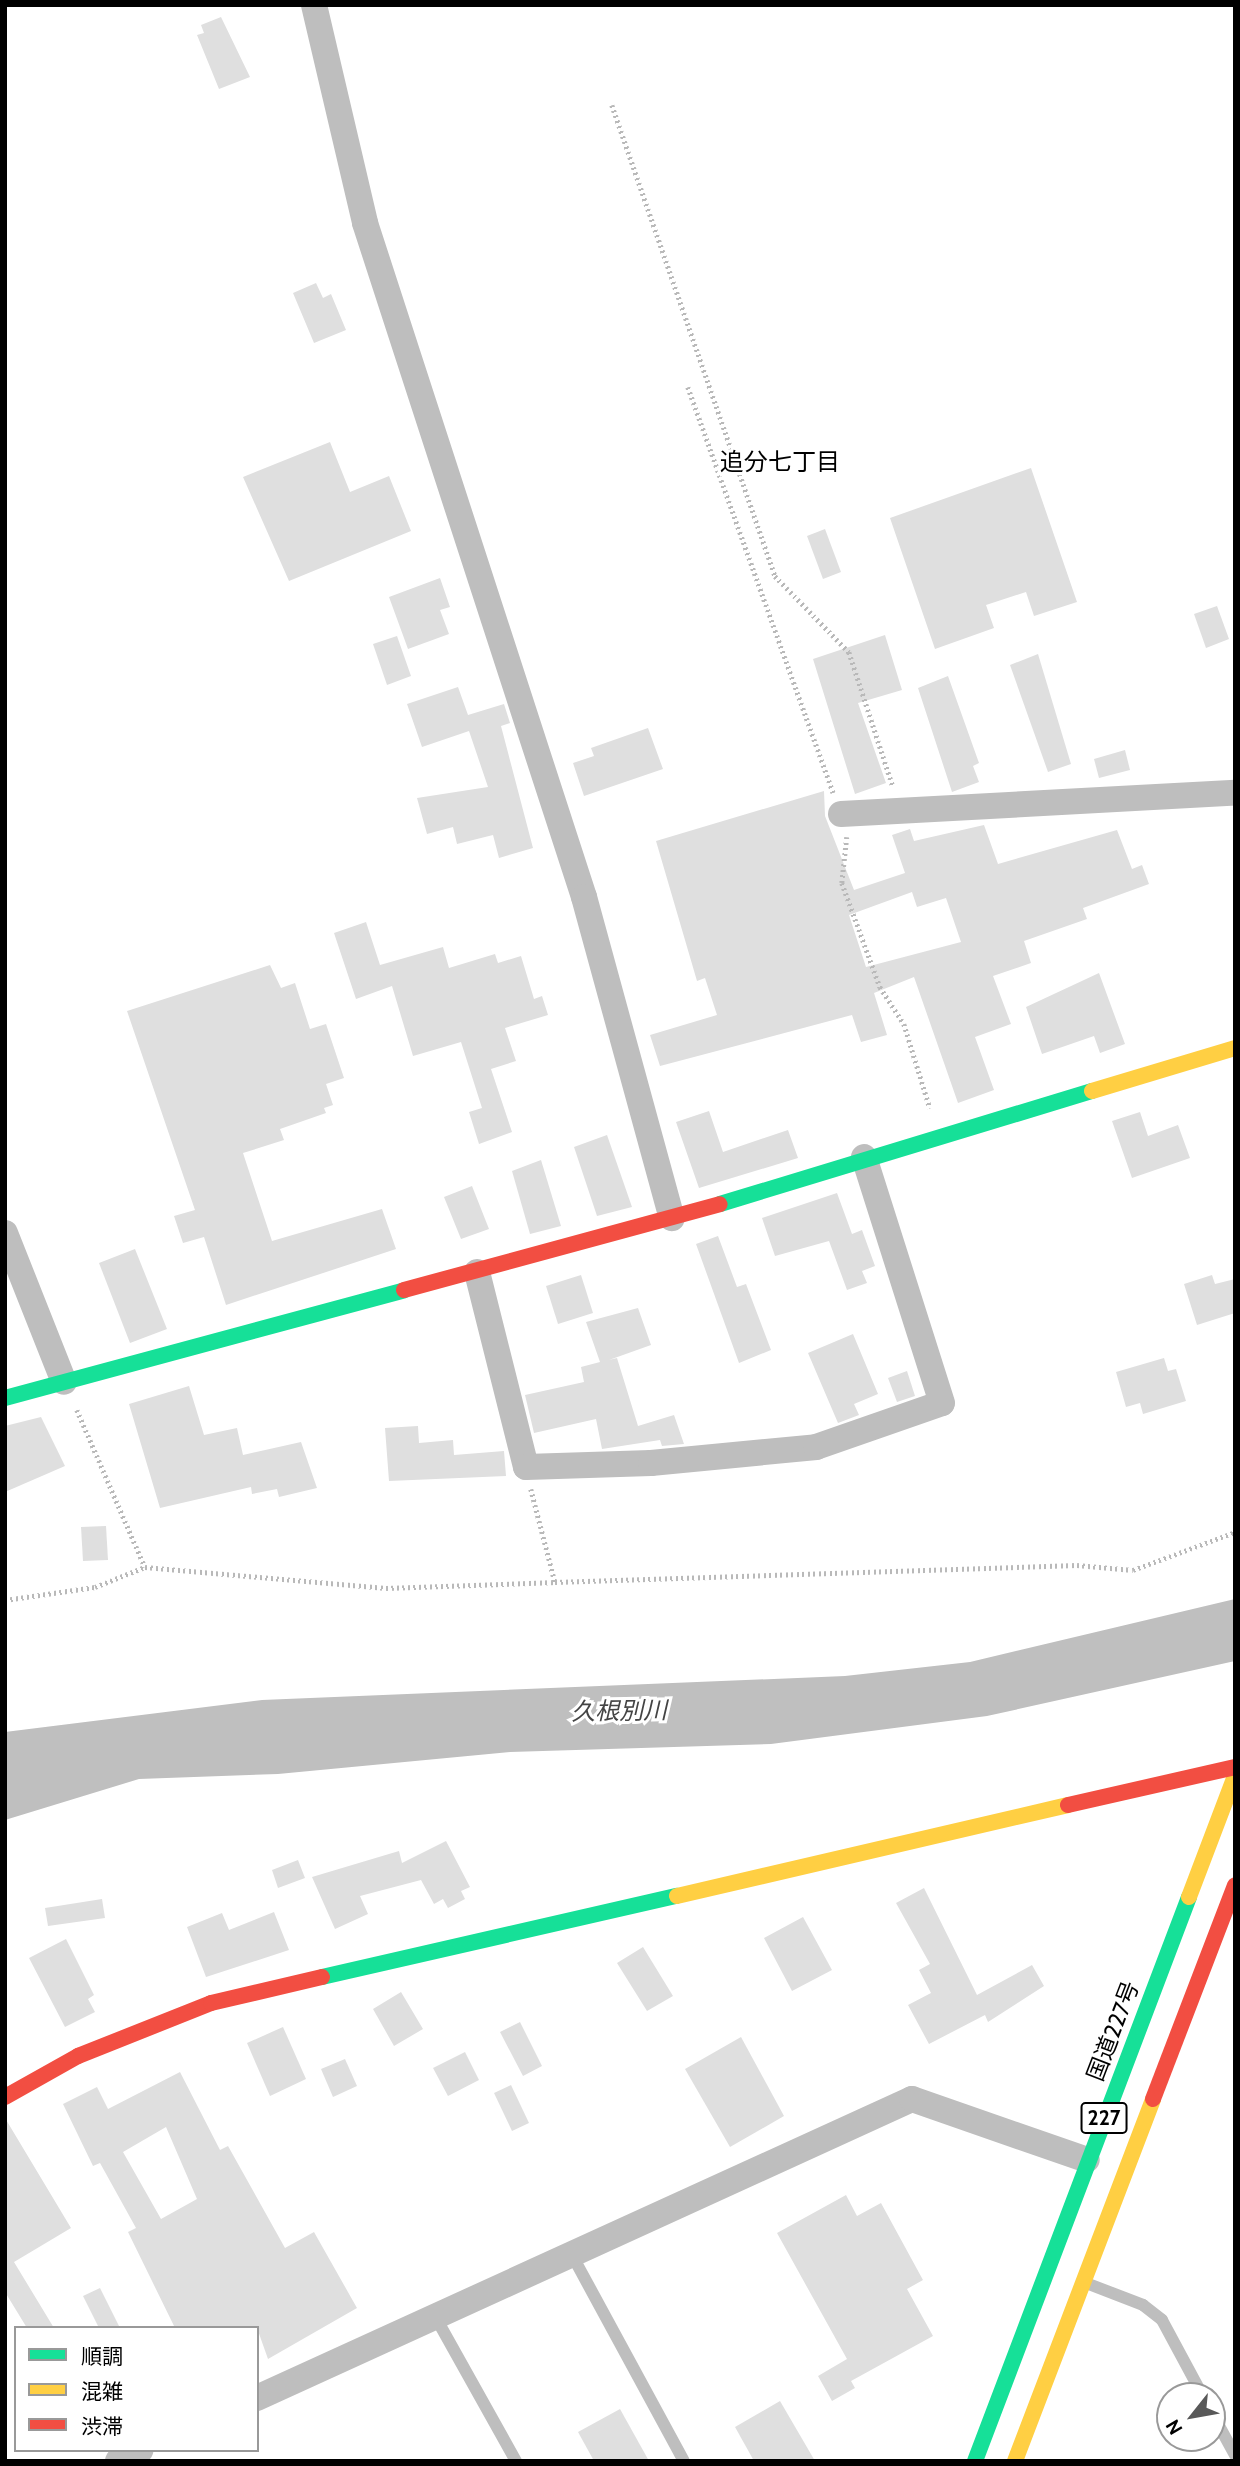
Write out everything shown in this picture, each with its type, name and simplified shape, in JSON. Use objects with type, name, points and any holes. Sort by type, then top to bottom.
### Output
[{"type":"main road","points":[[5,1398],[672,1218],[864,1157],[1235,1048]]},
{"type":"main road","points":[[5,2097],[78,2056],[211,2003],[1235,1767]]},
{"type":"main road","name":"国道227号","points":[[1015,2461],[1065,2274],[1087,2160],[1235,1776]]},
{"type":"main road","name":"国道227号","points":[[975,2461],[1065,2274],[1235,1885]]},
{"type":"street","points":[[314,5],[329,49],[365,223],[584,897],[672,1218]]},
{"type":"street","points":[[841,814],[1235,793]]},
{"type":"street","points":[[477,1272],[526,1466],[651,1463],[816,1447],[942,1403],[864,1157]]},
{"type":"street","points":[[5,1233],[64,1382]]},
{"type":"street","points":[[259,2397],[912,2099],[1087,2160]]},
{"type":"street","points":[[118,2461],[137,2452]]},
{"type":"lane","points":[[572,2255],[684,2461]]},
{"type":"lane","points":[[1065,2274],[1143,2305],[1161,2320],[1195,2382]]},
{"type":"lane","points":[[436,2318],[516,2461]]},
{"type":"lane","points":[[1226,2439],[1235,2455]]},
{"type":"path","points":[[612,104],[775,576],[849,652],[901,811]]},
{"type":"path","points":[[688,387],[848,834],[842,883],[880,987],[904,1024],[938,1136]]},
{"type":"path","points":[[64,1382],[145,1567]]},
{"type":"path","points":[[526,1466],[555,1582],[562,1582]]},
{"type":"path","points":[[5,1600],[96,1587],[145,1567],[386,1588],[1077,1565],[1133,1570],[1235,1532]]},
{"type":"water","name":"久根別川","points":[[1235,1599],[1235,1661],[987,1716],[771,1744],[510,1752],[278,1774],[139,1779],[5,1820],[5,1732],[262,1700],[845,1676],[970,1662]]},
{"type":"building","points":[[221,17],[250,77],[219,89],[197,35],[204,33],[201,25]]},
{"type":"building","points":[[316,283],[323,298],[331,294],[346,330],[314,343],[293,293]]},
{"type":"building","points":[[330,442],[350,492],[389,476],[411,531],[289,581],[243,477]]},
{"type":"building","points":[[1031,468],[1077,602],[1034,616],[1026,592],[986,605],[994,628],[935,649],[890,518]]},
{"type":"building","points":[[825,529],[841,572],[823,579],[807,536]]},
{"type":"building","points":[[440,578],[450,607],[440,610],[449,634],[408,649],[389,597]]},
{"type":"building","points":[[1217,606],[1229,639],[1206,648],[1194,614]]},
{"type":"building","points":[[885,635],[902,690],[858,703],[886,783],[855,794],[813,659]]},
{"type":"building","points":[[397,636],[411,676],[387,685],[373,644]]},
{"type":"building","points":[[1038,654],[1071,764],[1048,772],[1010,665]]},
{"type":"building","points":[[948,676],[979,763],[973,766],[979,782],[952,792],[918,688]]},
{"type":"building","points":[[458,687],[468,715],[504,704],[510,723],[501,726],[533,848],[499,858],[493,835],[457,844],[453,827],[427,834],[417,798],[488,787],[469,731],[422,747],[407,704]]},
{"type":"building","points":[[648,728],[663,769],[584,796],[573,763],[594,756],[591,748]]},
{"type":"building","points":[[1125,750],[1130,770],[1099,778],[1094,759]]},
{"type":"building","points":[[824,791],[825,816],[854,890],[905,873],[892,835],[910,829],[914,841],[984,825],[998,864],[1117,830],[1132,869],[1142,865],[1149,884],[1083,908],[1087,919],[1024,941],[1031,963],[993,976],[1011,1024],[975,1037],[994,1090],[958,1103],[914,977],[874,993],[887,1035],[861,1042],[852,1015],[660,1066],[650,1035],[717,1015],[705,978],[697,981],[656,841]],"holes":[[[912,892],[917,907],[946,898],[961,942],[866,967],[849,915]]]},
{"type":"building","points":[[366,922],[380,965],[443,947],[449,968],[495,954],[498,963],[521,956],[534,999],[542,996],[548,1015],[505,1028],[516,1061],[491,1069],[512,1132],[479,1144],[469,1112],[482,1108],[461,1042],[413,1056],[392,986],[356,999],[334,933]]},
{"type":"building","points":[[270,965],[281,988],[295,983],[310,1029],[326,1024],[344,1078],[326,1084],[333,1105],[324,1108],[326,1113],[280,1129],[284,1140],[243,1153],[272,1241],[382,1209],[396,1249],[226,1305],[204,1237],[183,1243],[174,1216],[195,1210],[127,1011]]},
{"type":"building","points":[[1099,973],[1125,1044],[1100,1053],[1094,1036],[1042,1054],[1026,1007]]},
{"type":"building","points":[[709,1111],[723,1152],[788,1130],[798,1158],[699,1188],[676,1122]]},
{"type":"building","points":[[1140,1112],[1148,1136],[1178,1125],[1190,1158],[1132,1178],[1112,1121]]},
{"type":"building","points":[[607,1135],[632,1207],[597,1216],[574,1147]]},
{"type":"building","points":[[541,1160],[561,1226],[530,1234],[512,1171]]},
{"type":"building","points":[[472,1186],[489,1229],[461,1239],[444,1197]]},
{"type":"building","points":[[837,1193],[852,1234],[862,1230],[875,1266],[862,1271],[867,1283],[847,1290],[829,1241],[775,1256],[762,1218]]},
{"type":"building","points":[[718,1236],[737,1287],[746,1284],[771,1350],[739,1363],[696,1244]]},
{"type":"building","points":[[135,1249],[167,1329],[130,1343],[99,1263]]},
{"type":"building","points":[[581,1275],[593,1313],[558,1324],[546,1286]]},
{"type":"building","points":[[1212,1275],[1215,1284],[1235,1279],[1235,1313],[1197,1325],[1184,1284]]},
{"type":"building","points":[[638,1308],[651,1345],[609,1360],[617,1358],[638,1426],[674,1415],[684,1444],[662,1446],[660,1440],[602,1449],[596,1419],[534,1433],[525,1395],[584,1382],[581,1367],[600,1362],[586,1322]]},
{"type":"building","points":[[853,1334],[878,1394],[854,1404],[859,1415],[838,1423],[808,1353]]},
{"type":"building","points":[[1164,1358],[1168,1371],[1176,1369],[1186,1401],[1143,1414],[1140,1403],[1126,1407],[1116,1372]]},
{"type":"building","points":[[907,1371],[915,1396],[897,1402],[888,1378]]},
{"type":"building","points":[[189,1386],[204,1435],[237,1428],[243,1455],[301,1442],[317,1488],[279,1497],[277,1489],[252,1494],[251,1487],[160,1508],[129,1404]]},
{"type":"building","points":[[41,1417],[65,1466],[5,1492],[5,1426]]},
{"type":"building","points":[[418,1426],[419,1443],[453,1440],[454,1455],[504,1451],[506,1476],[389,1481],[385,1428]]},
{"type":"building","points":[[106,1526],[108,1560],[83,1561],[81,1527]]},
{"type":"building","points":[[446,1841],[470,1887],[461,1891],[465,1899],[448,1908],[443,1899],[434,1904],[421,1880],[360,1896],[368,1914],[335,1929],[312,1877],[399,1851],[402,1863]]},
{"type":"building","points":[[298,1860],[305,1878],[278,1888],[272,1870]]},
{"type":"building","points":[[924,1888],[977,1995],[1032,1965],[1044,1986],[988,2022],[985,2015],[929,2044],[908,2005],[931,1993],[919,1970],[930,1964],[896,1903]]},
{"type":"building","points":[[102,1899],[105,1918],[48,1926],[45,1908]]},
{"type":"building","points":[[274,1912],[289,1950],[206,1977],[187,1927],[222,1913],[229,1930]]},
{"type":"building","points":[[803,1917],[832,1970],[792,1991],[764,1938]]},
{"type":"building","points":[[66,1939],[94,1995],[88,1999],[95,2012],[65,2027],[29,1958]]},
{"type":"building","points":[[643,1947],[673,1996],[647,2011],[617,1963]]},
{"type":"building","points":[[401,1992],[423,2029],[394,2046],[373,2009]]},
{"type":"building","points":[[520,2022],[542,2066],[523,2076],[500,2032]]},
{"type":"building","points":[[283,2027],[306,2079],[270,2096],[247,2043]]},
{"type":"building","points":[[741,2037],[784,2116],[730,2147],[685,2069]]},
{"type":"building","points":[[465,2052],[479,2080],[448,2096],[433,2068]]},
{"type":"building","points":[[345,2059],[357,2086],[333,2097],[321,2069]]},
{"type":"building","points":[[180,2072],[220,2150],[228,2146],[285,2248],[314,2232],[357,2308],[268,2359],[259,2326],[174,2326],[128,2232],[136,2228],[100,2163],[93,2166],[63,2104],[97,2087],[108,2109]],"holes":[[[166,2127],[197,2199],[161,2219],[123,2152]]]},
{"type":"building","points":[[511,2085],[529,2123],[512,2131],[494,2093]]},
{"type":"building","points":[[5,2118],[71,2228],[14,2262],[53,2326],[26,2326],[5,2292]]},
{"type":"building","points":[[846,2195],[857,2216],[881,2203],[923,2280],[907,2289],[933,2336],[851,2381],[855,2388],[832,2401],[818,2376],[847,2359],[777,2233]]},
{"type":"building","points":[[100,2288],[119,2326],[98,2326],[83,2296]]},
{"type":"building","points":[[780,2401],[815,2461],[754,2461],[735,2427]]},
{"type":"building","points":[[620,2409],[649,2461],[594,2461],[578,2432]]},
{"type":"traffic: fast","points":[[720,1204],[1092,1091]]},
{"type":"traffic: fast","points":[[5,1398],[404,1290]]},
{"type":"traffic: fast","points":[[322,1977],[677,1896]]},
{"type":"traffic: fast","points":[[975,2461],[1189,1897]]},
{"type":"traffic: slow","points":[[1092,1091],[1235,1048]]},
{"type":"traffic: slow","points":[[1189,1897],[1235,1776]]},
{"type":"traffic: slow","points":[[677,1896],[1068,1805]]},
{"type":"traffic: slow","points":[[1015,2461],[1153,2099]]},
{"type":"traffic: jam","points":[[404,1290],[720,1204]]},
{"type":"traffic: jam","points":[[1068,1805],[1235,1767]]},
{"type":"traffic: jam","points":[[1153,2099],[1235,1885]]},
{"type":"traffic: jam","points":[[5,2097],[78,2056],[211,2003],[322,1977]]},
{"type":"district","name":"追分七丁目","points":[[780,462]]}]
